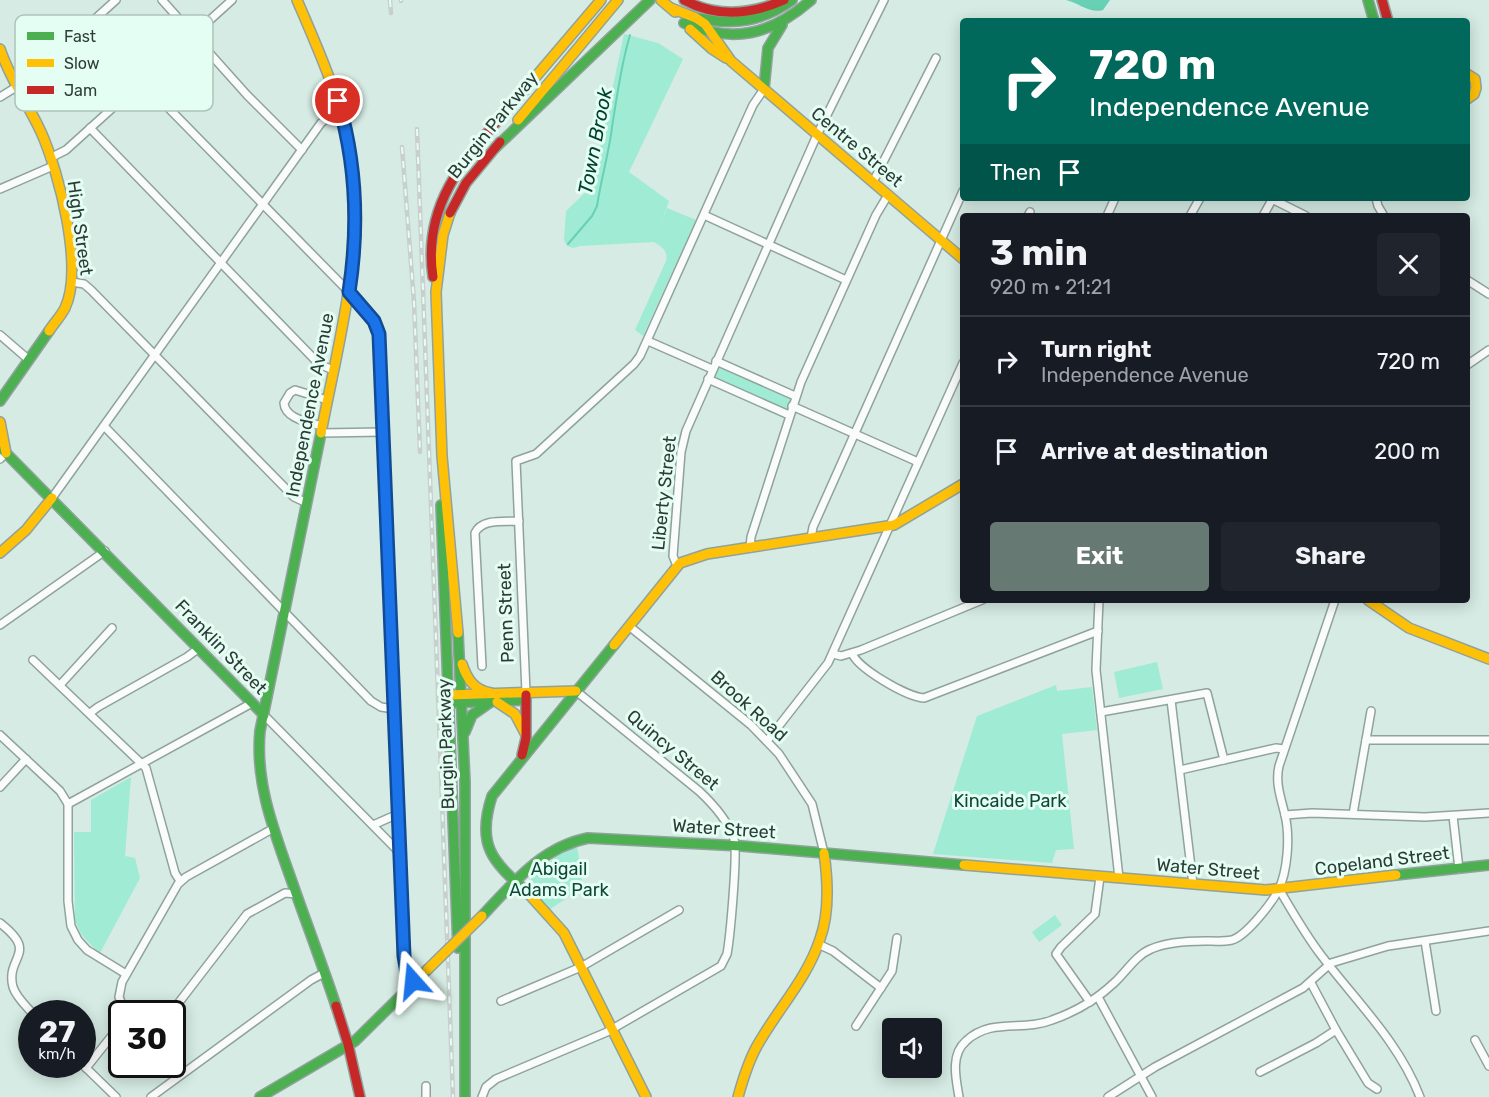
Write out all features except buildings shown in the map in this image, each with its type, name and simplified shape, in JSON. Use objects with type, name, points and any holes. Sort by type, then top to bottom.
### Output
[{"type":"main road","name":"Independence Avenue","points":[[264,714],[349,292],[355,242],[356,202],[350,153],[340,108],[297,0]]},
{"type":"main road","name":"Burgin Parkway","points":[[436,292],[431,270],[431,245],[437,211],[448,186],[492,128],[600,0]]},
{"type":"main road","name":"Burgin Parkway","points":[[464,1032],[456,929],[442,556],[442,456],[436,292],[443,235],[452,206],[466,183],[618,0]]},
{"type":"main road","points":[[495,148],[650,0]]},
{"type":"main road","name":"Centre Street","points":[[662,0],[687,19],[709,31],[731,61]]},
{"type":"main road","points":[[684,0],[702,9],[732,14],[755,11],[784,0]]},
{"type":"main road","points":[[687,19],[718,23],[758,20],[774,13],[792,0]]},
{"type":"main road","points":[[764,90],[768,48],[775,34],[810,0]]},
{"type":"main road","points":[[1368,0],[1373,18]]},
{"type":"main road","points":[[1382,0],[1387,18]]},
{"type":"main road","name":"Centre Street","points":[[687,19],[707,45],[731,61],[960,256]]},
{"type":"main road","points":[[709,31],[744,35],[765,31],[786,21]]},
{"type":"main road","points":[[707,45],[709,31],[718,23]]},
{"type":"main road","name":"High Street","points":[[0,49],[15,83]]},
{"type":"main road","points":[[1470,76],[1475,80],[1477,88],[1474,95],[1470,97]]},
{"type":"main road","name":"High Street","points":[[0,409],[2,398],[65,308],[72,282],[65,222],[52,162],[30,111]]},
{"type":"main road","points":[[0,422],[2,453]]},
{"type":"main road","name":"Franklin Street","points":[[2,453],[52,498],[264,714],[258,751],[274,828],[349,1045],[360,1097]]},
{"type":"main road","name":"Burgin Parkway","points":[[442,456],[453,561],[463,751],[465,1097]]},
{"type":"main road","points":[[677,566],[686,560],[702,555],[889,526],[960,486]]},
{"type":"main road","points":[[0,553],[26,530],[52,498]]},
{"type":"main road","name":"Liberty Street","points":[[646,1097],[562,930],[501,869],[488,847],[485,822],[492,796],[677,566]]},
{"type":"main road","points":[[1372,603],[1408,628],[1489,659]]},
{"type":"main road","points":[[459,654],[464,672],[472,684],[515,714],[526,738]]},
{"type":"main road","points":[[448,699],[526,696],[576,691]]},
{"type":"main road","name":"Penn Street","points":[[518,763],[526,738],[526,696]]},
{"type":"main road","points":[[463,751],[465,730],[470,717],[492,697]]},
{"type":"main road","name":"Water Street","points":[[260,1097],[349,1045],[363,1034],[516,882],[554,849],[577,839],[735,846],[1279,890]]},
{"type":"main road","name":"Brook Road","points":[[738,1097],[747,1065],[818,944],[824,927],[826,908],[824,854]]},
{"type":"main road","name":"Copeland Street","points":[[1279,890],[1489,865]]},
{"type":"street","points":[[99,15],[116,0]]},
{"type":"street","points":[[162,0],[176,15]]},
{"type":"street","points":[[213,18],[232,0]]},
{"type":"street","name":"Liberty Street","points":[[677,566],[673,556],[682,446],[689,422],[817,135],[884,0]]},
{"type":"street","points":[[213,57],[247,95],[302,150]]},
{"type":"street","points":[[873,182],[936,58]]},
{"type":"street","points":[[0,97],[15,88]]},
{"type":"street","points":[[712,369],[648,341],[753,105],[764,90]]},
{"type":"street","points":[[52,498],[321,123],[340,108]]},
{"type":"street","points":[[0,189],[52,162],[109,111]]},
{"type":"street","points":[[171,111],[349,292],[372,318],[378,330],[404,964],[408,975],[415,983]]},
{"type":"street","points":[[90,128],[319,364],[333,370]]},
{"type":"street","points":[[750,548],[751,537],[795,396],[876,215],[888,195]]},
{"type":"street","points":[[811,538],[813,527],[960,198]]},
{"type":"street","points":[[1278,201],[1300,213]]},
{"type":"street","points":[[704,215],[846,280]]},
{"type":"street","points":[[72,282],[89,288],[294,497],[307,503]]},
{"type":"street","points":[[1470,282],[1489,294]]},
{"type":"street","points":[[0,335],[29,360]]},
{"type":"street","name":"Penn Street","points":[[526,696],[516,460],[529,458],[539,452],[634,364],[648,341]]},
{"type":"street","points":[[1470,363],[1489,351]]},
{"type":"street","points":[[716,361],[795,396]]},
{"type":"street","points":[[767,741],[822,672],[833,654],[960,371]]},
{"type":"street","points":[[708,379],[789,415]]},
{"type":"street","points":[[327,400],[295,390],[290,393],[284,403],[284,409],[288,414],[321,430],[383,432]]},
{"type":"street","points":[[792,406],[918,462]]},
{"type":"street","points":[[104,426],[371,701],[381,707],[394,709]]},
{"type":"street","points":[[482,666],[475,532],[483,524],[519,521]]},
{"type":"street","points":[[0,625],[105,551]]},
{"type":"street","points":[[833,654],[841,656],[852,653],[975,603]]},
{"type":"street","points":[[1099,603],[1096,670],[1119,878]]},
{"type":"street","points":[[959,1097],[955,1065],[959,1050],[977,1033],[994,1026],[1050,1021],[1098,997],[1140,955],[1150,949],[1185,942],[1235,939],[1261,914],[1279,890],[1287,853],[1285,815],[1277,780],[1279,766],[1334,603]]},
{"type":"street","name":"Brook Road","points":[[629,626],[744,719],[784,760],[811,801],[824,854]]},
{"type":"street","points":[[60,685],[112,628]]},
{"type":"street","points":[[852,653],[859,663],[906,694],[927,698],[1098,631]]},
{"type":"street","points":[[90,713],[199,648]]},
{"type":"street","points":[[33,660],[142,764],[148,774],[175,873],[180,881]]},
{"type":"street","name":"Quincy Street","points":[[482,1097],[484,1090],[492,1081],[612,1029],[724,963],[729,940],[735,846],[728,826],[704,796],[576,691]]},
{"type":"street","points":[[1101,712],[1207,693],[1224,760]]},
{"type":"street","points":[[1171,700],[1192,884]]},
{"type":"street","points":[[68,804],[252,703]]},
{"type":"street","points":[[1353,814],[1371,711]]},
{"type":"street","points":[[264,714],[400,853]]},
{"type":"street","points":[[0,735],[57,788],[68,804],[70,926],[87,950],[126,974]]},
{"type":"street","points":[[1366,740],[1489,740]]},
{"type":"street","points":[[1180,770],[1276,748],[1284,749]]},
{"type":"street","points":[[0,787],[26,759]]},
{"type":"street","points":[[1285,815],[1353,814],[1407,817],[1489,813]]},
{"type":"street","points":[[373,825],[398,814]]},
{"type":"street","points":[[1453,816],[1459,869]]},
{"type":"street","points":[[120,1000],[119,993],[126,974],[180,881],[274,828]]},
{"type":"street","points":[[1090,1002],[1056,954],[1095,914],[1100,877]]},
{"type":"street","points":[[1279,890],[1328,964],[1385,1035],[1408,1072],[1420,1097]]},
{"type":"street","points":[[181,1000],[247,914],[285,893],[297,894]]},
{"type":"street","points":[[501,1001],[581,968],[679,910]]},
{"type":"street","points":[[0,923],[18,940],[20,950],[13,985],[21,1000]]},
{"type":"street","points":[[1108,1097],[1140,1076],[1311,983],[1328,964],[1383,947],[1489,931]]},
{"type":"street","points":[[856,1026],[893,968],[897,938]]},
{"type":"street","points":[[1425,941],[1436,1011]]},
{"type":"street","points":[[818,944],[833,951],[881,988]]},
{"type":"street","points":[[152,1097],[311,980],[324,973]]},
{"type":"street","points":[[1311,983],[1368,1083],[1377,1089]]},
{"type":"street","points":[[1098,997],[1152,1097]]},
{"type":"street","points":[[1260,1072],[1336,1030]]},
{"type":"street","points":[[96,1052],[108,1039]]},
{"type":"street","points":[[1475,1040],[1489,1066]]},
{"type":"street","points":[[96,1078],[116,1097]]},
{"type":"street","points":[[426,1086],[426,1097]]},
{"type":"green space","points":[[624,34],[658,43],[683,59],[629,172],[669,201],[659,230],[667,208],[696,220],[643,336],[635,330],[666,261],[664,249],[654,242],[573,248],[567,246],[564,240],[566,211],[592,186]]},
{"type":"green space","points":[[716,361],[795,396],[789,415],[708,379]]},
{"type":"green space","points":[[1157,662],[1163,689],[1119,698],[1114,672]]},
{"type":"green space","name":"Kincaide Park","points":[[1056,685],[1057,691],[1092,687],[1097,730],[1062,734],[1074,849],[1056,850],[1052,863],[933,854],[977,716]]},
{"type":"green space","points":[[131,777],[125,856],[135,858],[140,878],[100,953],[84,938],[75,919],[74,832],[91,832],[91,800]]},
{"type":"green space","name":"Abigail Adams Park","points":[[577,846],[583,887],[549,910],[530,887],[531,879],[559,854]]},
{"type":"green space","points":[[1055,915],[1062,925],[1039,942],[1032,932]]},
{"type":"shaded area","points":[[1066,0],[1110,0],[1103,10],[1098,11]]},
{"type":"waterway","name":"Town Brook","points":[[568,244],[592,216],[597,206],[630,35]]},
{"type":"railway","points":[[390,0],[391,13]]},
{"type":"railway","points":[[417,129],[453,1097]]},
{"type":"railway","points":[[402,147],[414,302],[420,452]]},
{"type":"traffic: fast","points":[[495,148],[650,0]]},
{"type":"traffic: fast","points":[[699,18],[724,22],[748,20],[770,13],[792,0]]},
{"type":"traffic: fast","points":[[684,23],[719,33],[751,32],[781,21],[811,0]]},
{"type":"traffic: fast","points":[[1368,0],[1373,18]]},
{"type":"traffic: fast","points":[[764,89],[768,48],[782,25]]},
{"type":"traffic: fast","points":[[0,401],[49,331]]},
{"type":"traffic: fast","points":[[321,433],[260,731],[259,750],[263,788],[272,825],[336,1006]]},
{"type":"traffic: fast","points":[[0,447],[264,715]]},
{"type":"traffic: fast","points":[[441,505],[458,948]]},
{"type":"traffic: fast","points":[[458,633],[465,782],[465,1097]]},
{"type":"traffic: fast","points":[[527,892],[505,871],[490,851],[486,827],[492,796],[614,645]]},
{"type":"traffic: fast","points":[[448,703],[526,700]]},
{"type":"traffic: fast","points":[[465,732],[472,715],[492,701]]},
{"type":"traffic: fast","points":[[482,916],[517,879],[542,858],[556,849],[588,838],[741,846],[964,865]]},
{"type":"traffic: fast","points":[[1396,875],[1489,865]]},
{"type":"traffic: fast","points":[[260,1097],[355,1041],[427,970]]},
{"type":"traffic: slow","points":[[297,0],[329,78],[342,118],[351,159],[354,193],[355,228],[348,297],[321,433]]},
{"type":"traffic: slow","points":[[521,94],[601,0]]},
{"type":"traffic: slow","points":[[518,120],[618,0]]},
{"type":"traffic: slow","points":[[661,0],[675,12]]},
{"type":"traffic: slow","points":[[671,8],[705,24],[731,61],[960,256]]},
{"type":"traffic: slow","points":[[690,29],[726,58]]},
{"type":"traffic: slow","points":[[0,49],[15,82]]},
{"type":"traffic: slow","points":[[1470,76],[1475,79],[1476,88],[1470,97]]},
{"type":"traffic: slow","points":[[30,111],[41,132],[55,171],[71,245],[70,291],[62,314],[49,331]]},
{"type":"traffic: slow","points":[[450,213],[443,235],[436,292],[442,456],[458,633]]},
{"type":"traffic: slow","points":[[0,422],[6,453]]},
{"type":"traffic: slow","points":[[614,645],[680,563],[707,554],[894,525],[960,486]]},
{"type":"traffic: slow","points":[[0,553],[26,530],[52,498]]},
{"type":"traffic: slow","points":[[1372,603],[1409,628],[1489,659]]},
{"type":"traffic: slow","points":[[462,664],[472,683],[485,692],[491,693]]},
{"type":"traffic: slow","points":[[448,695],[576,691]]},
{"type":"traffic: slow","points":[[497,702],[515,714],[525,733]]},
{"type":"traffic: slow","points":[[738,1097],[754,1052],[807,968],[820,939],[827,896],[824,853]]},
{"type":"traffic: slow","points":[[964,865],[1266,890],[1396,875]]},
{"type":"traffic: slow","points":[[527,892],[564,933],[646,1097]]},
{"type":"traffic: slow","points":[[427,970],[482,916]]},
{"type":"traffic: jam","points":[[684,0],[696,6],[721,12],[759,9],[784,0]]},
{"type":"traffic: jam","points":[[1382,0],[1387,18]]},
{"type":"traffic: jam","points":[[433,277],[431,249],[435,223],[443,199],[469,156],[521,94]]},
{"type":"traffic: jam","points":[[450,213],[466,183],[500,142]]},
{"type":"traffic: jam","points":[[522,755],[526,738],[526,695]]},
{"type":"traffic: jam","points":[[336,1006],[348,1044],[360,1097]]},
{"type":"route","points":[[338,101],[350,153],[356,202],[355,242],[349,292],[374,321],[379,334],[404,964],[413,981]]}]
